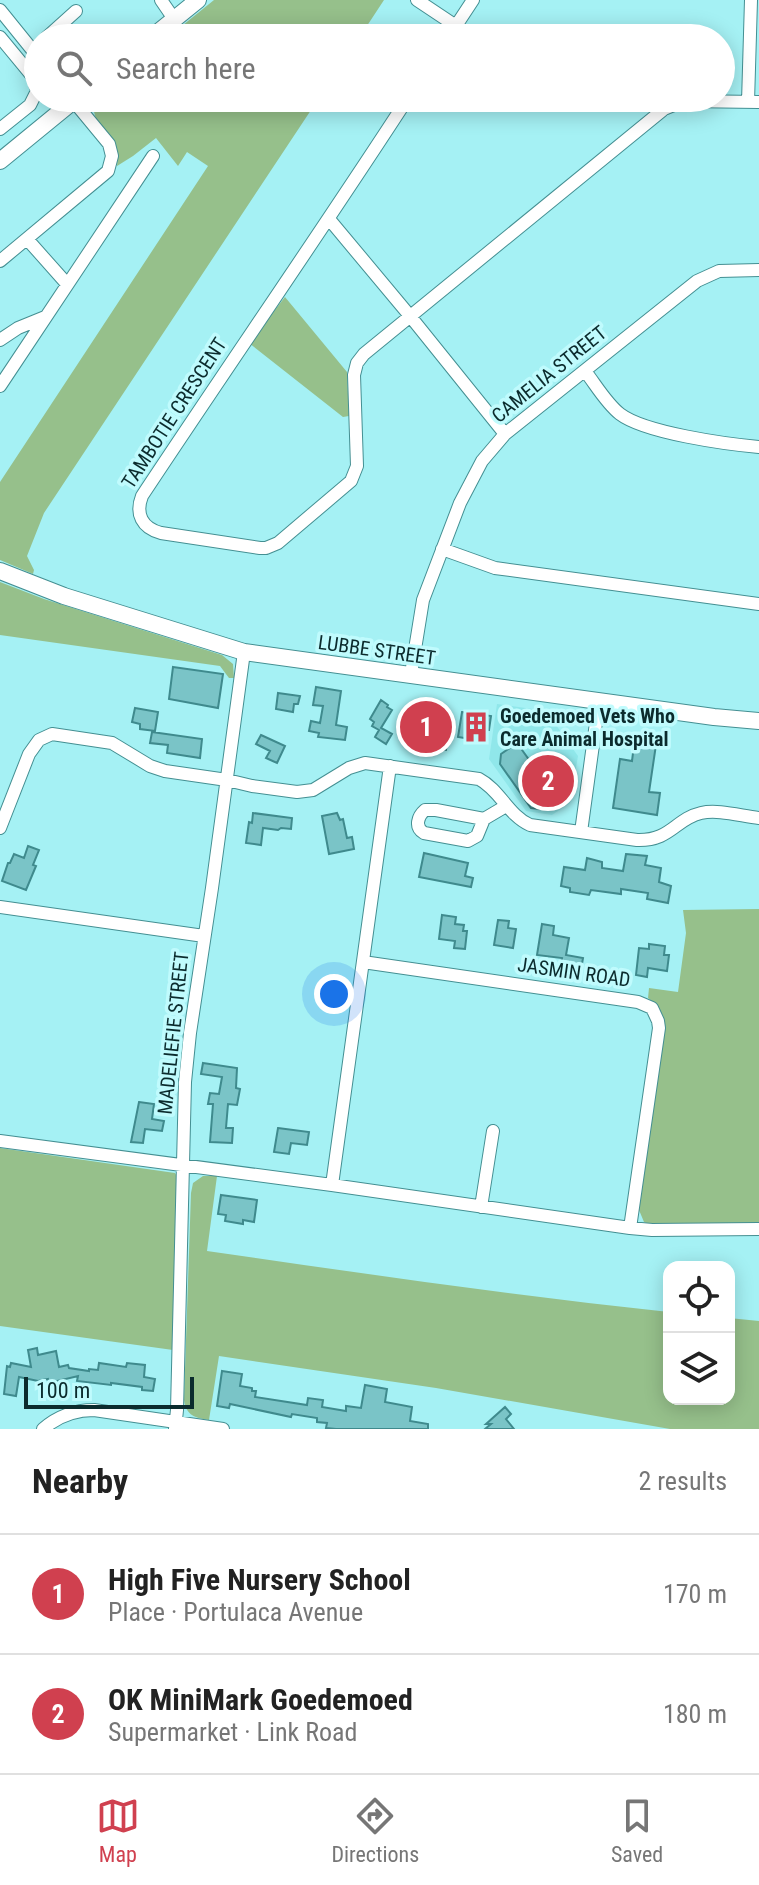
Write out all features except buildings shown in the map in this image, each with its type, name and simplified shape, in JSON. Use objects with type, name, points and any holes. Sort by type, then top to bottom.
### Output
[{"type":"main road","points":[[168,24],[198,0]]},
{"type":"main road","points":[[0,161],[58,112]]},
{"type":"main road","name":"LUBBE STREET","points":[[0,571],[64,596],[244,652],[759,721]]},
{"type":"street","points":[[161,0],[174,19]]},
{"type":"street","points":[[417,0],[453,24]]},
{"type":"street","points":[[457,24],[473,0]]},
{"type":"street","points":[[751,0],[754,102]]},
{"type":"street","points":[[0,10],[24,37]]},
{"type":"street","points":[[62,24],[76,11]]},
{"type":"street","points":[[0,37],[24,66]]},
{"type":"street","points":[[0,129],[24,110]]},
{"type":"street","points":[[0,261],[108,171],[112,156],[109,144],[84,112]]},
{"type":"street","name":"TAMBOTIE CRESCENT","points":[[399,112],[142,496],[139,513],[144,525],[161,533],[260,548],[278,543],[353,478],[357,466],[355,368],[364,354],[660,112]]},
{"type":"street","points":[[0,386],[153,156]]},
{"type":"street","points":[[329,219],[505,434]]},
{"type":"street","points":[[27,239],[67,284]]},
{"type":"street","name":"CAMELIA STREET","points":[[411,674],[423,600],[460,503],[482,461],[505,434],[697,281],[719,271],[759,270]]},
{"type":"street","points":[[0,340],[18,328],[45,317]]},
{"type":"street","points":[[585,371],[616,410],[632,421],[699,439],[759,447]]},
{"type":"street","points":[[442,549],[495,568],[759,604]]},
{"type":"street","name":"MADELIEFIE STREET","points":[[175,1425],[188,1045],[244,652]]},
{"type":"street","points":[[581,832],[599,701]]},
{"type":"street","points":[[0,828],[29,754],[39,740],[52,734],[112,743],[158,769],[306,792],[357,765],[373,763],[479,779],[493,789],[518,818],[530,825],[645,840],[663,836],[704,812],[759,818]]},
{"type":"street","points":[[332,1185],[390,766]]},
{"type":"street","points":[[484,819],[429,809],[423,811],[418,825],[424,833],[468,841],[477,836],[484,819],[506,806]]},
{"type":"street","points":[[0,907],[204,936]]},
{"type":"street","name":"JASMIN ROAD","points":[[363,962],[638,1002],[652,1008],[659,1028],[630,1228]]},
{"type":"street","points":[[481,1207],[493,1131]]},
{"type":"street","points":[[0,1141],[630,1228],[759,1229]]},
{"type":"street","points":[[43,1429],[63,1415],[84,1410],[175,1425],[223,1429]]},
{"type":"shaded area","points":[[497,704],[546,711],[578,756],[570,803],[552,815],[526,811],[489,759]]},
{"type":"green space","points":[[214,0],[384,0],[368,24],[184,24]]},
{"type":"green space","points":[[94,112],[310,112],[44,513],[27,556],[33,574],[0,560],[0,482],[208,166],[187,152],[178,166],[156,138],[117,166],[114,145]]},
{"type":"green space","points":[[285,297],[347,372],[349,416],[343,417],[249,343]]},
{"type":"green space","points":[[0,582],[44,599],[222,655],[233,664],[234,678],[229,678],[220,666],[0,635]]},
{"type":"green space","points":[[759,909],[759,1224],[651,1225],[644,1222],[639,1210],[664,1029],[660,1012],[648,998],[649,988],[678,992],[686,933],[683,910]]},
{"type":"green space","points":[[0,1148],[175,1173],[178,1178],[173,1350],[0,1326]]},
{"type":"green space","points":[[203,1176],[217,1176],[207,1251],[663,1311],[663,1405],[735,1405],[735,1319],[759,1321],[759,1429],[670,1429],[436,1388],[219,1356],[209,1420],[196,1417],[189,1413],[184,1400],[193,1183]]},
{"type":"place","name":"High Five Nursery School","points":[[426,727]]},
{"type":"place","name":"Goedemoed Vets Who Care Animal Hospital","points":[[476,727]]},
{"type":"place","name":"OK MiniMark Goedemoed","points":[[548,781]]}]
